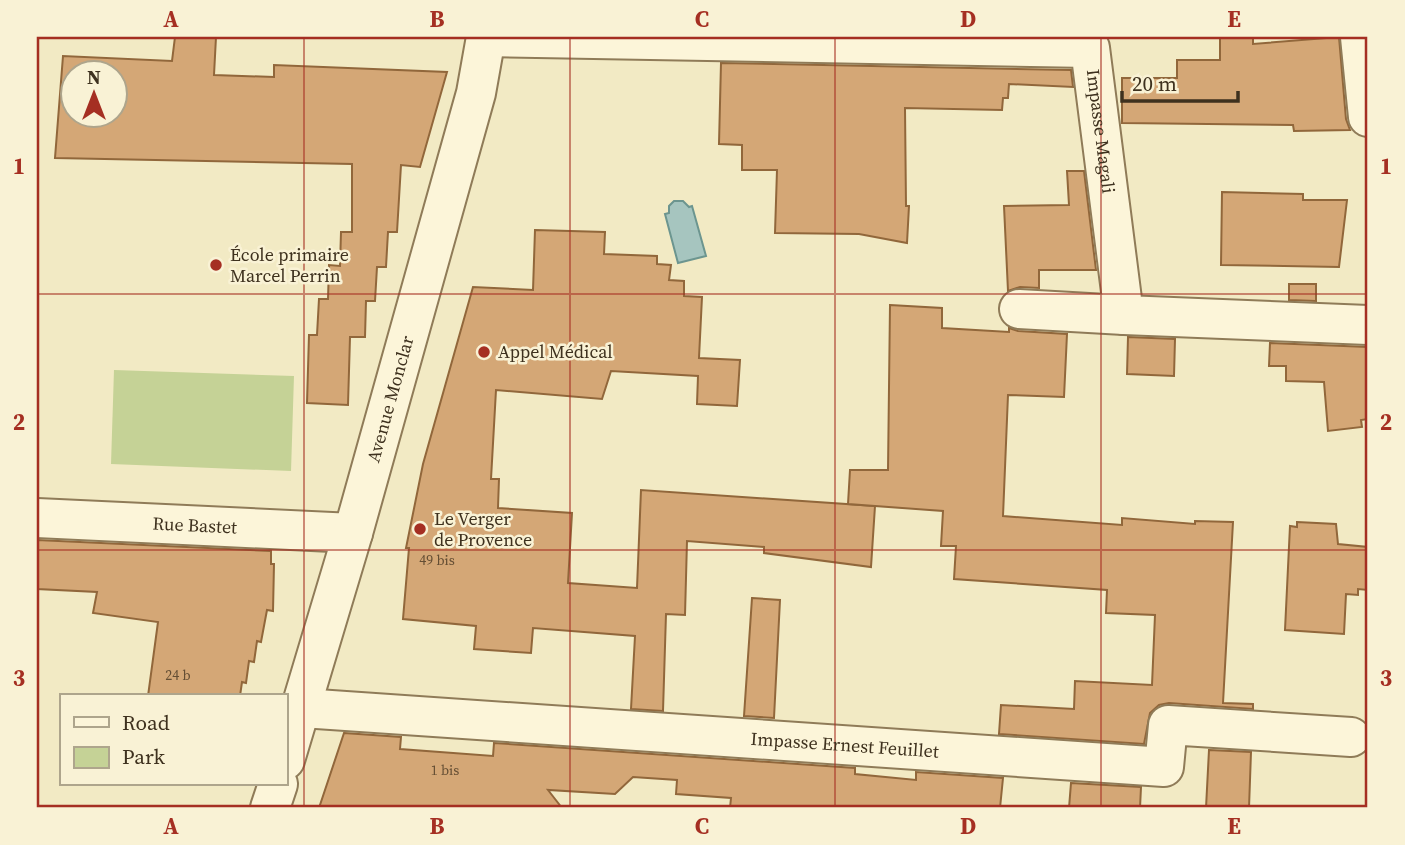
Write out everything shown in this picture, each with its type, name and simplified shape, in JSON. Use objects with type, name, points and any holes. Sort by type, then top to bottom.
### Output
[{"type":"street","name":"Impasse Magali","points":[[486,37],[1090,48],[1124,315]]},
{"type":"street","name":"Avenue Monclar","points":[[287,754],[353,533],[476,93],[486,37]]},
{"type":"street","points":[[1360,37],[1368,117]]},
{"type":"street","points":[[1020,309],[1368,325]]},
{"type":"street","name":"Rue Bastet","points":[[37,518],[353,533]]},
{"type":"street","name":"Impasse Ernest Feuillet","points":[[302,708],[1164,767],[1168,725],[1351,737]]},
{"type":"street","points":[[270,808],[277,786]]},
{"type":"green space","points":[[114,370],[294,376],[291,471],[111,464]]},
{"type":"water","points":[[674,201],[683,201],[689,207],[692,206],[706,256],[678,263],[665,214],[669,213],[669,206]]},
{"type":"building","points":[[175,37],[216,37],[214,75],[274,77],[274,65],[447,72],[420,167],[401,165],[397,232],[388,232],[386,267],[377,267],[375,301],[366,301],[365,337],[350,337],[348,405],[307,403],[309,335],[317,335],[319,299],[328,299],[329,265],[340,266],[341,232],[352,232],[352,164],[55,158],[60,94],[60,130],[130,130],[130,60],[63,60],[63,56],[172,61]]},
{"type":"building","points":[[1220,37],[1253,37],[1253,44],[1339,37],[1346,119],[1350,130],[1294,131],[1293,125],[1122,123],[1122,78],[1177,78],[1177,60],[1220,60]]},
{"type":"building","points":[[721,63],[1071,70],[1073,87],[1009,84],[1008,98],[1003,98],[1002,110],[905,108],[906,206],[909,206],[907,243],[859,234],[775,233],[777,170],[742,170],[742,145],[719,144]]},
{"type":"building","points":[[1067,171],[1084,171],[1096,270],[1039,270],[1039,288],[1020,287],[1008,291],[1004,206],[1069,205]]},
{"type":"building","points":[[1222,192],[1303,194],[1303,200],[1347,200],[1339,267],[1221,265]]},
{"type":"building","points":[[535,230],[605,232],[604,254],[657,256],[657,264],[671,265],[669,280],[684,281],[684,296],[702,297],[699,358],[740,360],[737,406],[697,404],[698,376],[611,371],[602,399],[496,390],[491,479],[499,479],[498,508],[572,513],[568,583],[637,588],[641,490],[875,506],[871,567],[764,553],[764,547],[687,541],[685,615],[666,614],[663,711],[631,709],[635,636],[533,628],[531,653],[474,649],[476,626],[403,619],[409,548],[406,548],[423,464],[473,287],[533,290]]},
{"type":"building","points":[[1289,284],[1316,284],[1316,301],[1289,300]]},
{"type":"building","points":[[890,305],[942,308],[942,328],[1009,332],[1009,328],[1067,334],[1064,397],[1008,395],[1003,516],[1122,525],[1122,518],[1195,524],[1195,521],[1233,522],[1223,703],[1253,704],[1253,709],[1169,703],[1159,705],[1150,713],[1144,744],[999,734],[1001,705],[1074,709],[1075,681],[1152,685],[1155,615],[1106,613],[1107,590],[954,579],[956,546],[941,546],[943,511],[848,504],[850,470],[888,470]]},
{"type":"building","points":[[1128,337],[1175,339],[1174,376],[1127,374]]},
{"type":"building","points":[[1270,343],[1368,347],[1368,419],[1361,420],[1362,427],[1328,431],[1324,382],[1286,381],[1286,366],[1269,366]]},
{"type":"building","points":[[1297,522],[1336,524],[1338,544],[1368,547],[1368,590],[1358,589],[1358,595],[1346,594],[1344,634],[1285,630],[1290,526],[1297,527]]},
{"type":"building","points":[[37,540],[271,551],[271,564],[274,564],[273,611],[267,610],[261,642],[257,641],[254,662],[249,661],[246,683],[242,682],[240,694],[148,694],[158,622],[93,613],[97,592],[37,589]]},
{"type":"building","points":[[752,598],[780,600],[774,718],[744,716]]},
{"type":"building","points":[[344,733],[401,737],[400,749],[493,756],[494,743],[855,768],[855,774],[916,780],[916,772],[1003,778],[1000,808],[730,808],[731,798],[676,794],[677,780],[633,777],[615,794],[548,790],[562,808],[319,808]]},
{"type":"building","points":[[1209,750],[1251,752],[1249,808],[1206,808]]},
{"type":"building","points":[[1071,783],[1141,787],[1140,808],[1069,808]]},
{"type":"place","name":"École primaire Marcel Perrin","points":[[216,265]]},
{"type":"place","name":"Appel Médical","points":[[484,352]]},
{"type":"place","name":"Le Verger de Provence","points":[[420,529]]}]
